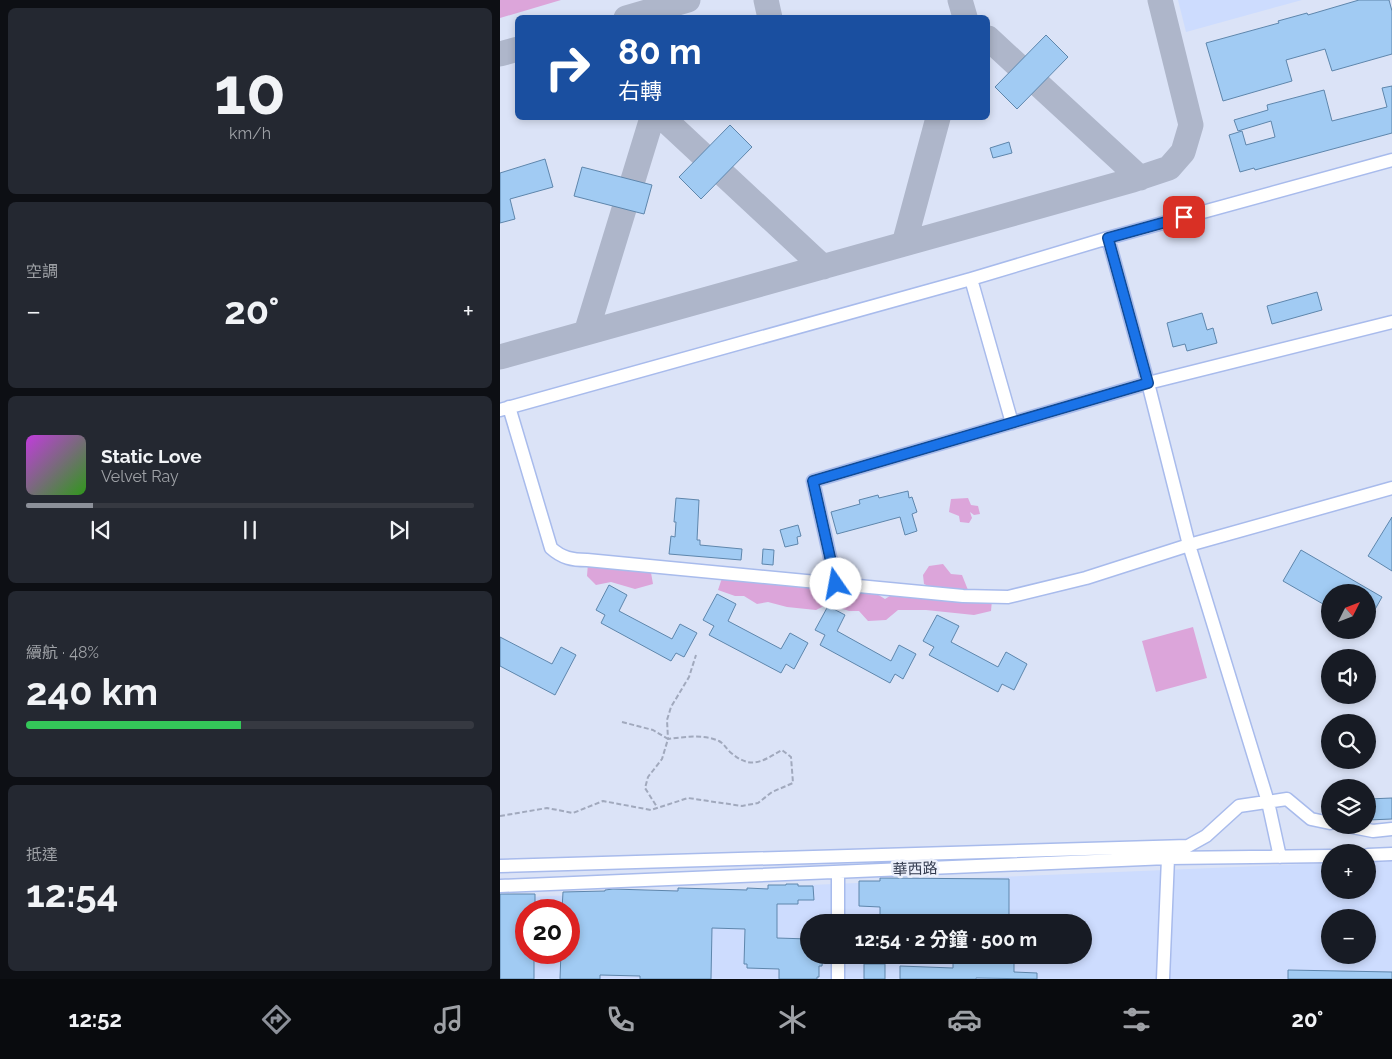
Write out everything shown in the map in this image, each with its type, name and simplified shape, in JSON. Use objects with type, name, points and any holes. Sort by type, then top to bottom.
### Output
[{"type":"street","points":[[1392,160],[1108,238],[971,279],[505,409],[551,548],[563,557],[573,560],[963,596],[1008,598],[1086,578],[1189,546],[1392,488]]},
{"type":"street","points":[[1108,238],[1148,383],[1189,546],[1268,802],[1280,857]]},
{"type":"street","points":[[971,279],[1012,423]]},
{"type":"street","points":[[836,584],[813,481],[1148,383],[1392,322]]},
{"type":"street","points":[[500,866],[1188,846],[1206,836],[1239,806],[1287,798],[1311,818],[1321,820]]},
{"type":"street","points":[[1376,831],[1392,829]]},
{"type":"street","points":[[1376,855],[1392,854]]},
{"type":"street","name":"華西路","points":[[500,886],[1168,858],[1321,856]]},
{"type":"street","points":[[1163,979],[1168,858]]},
{"type":"street","points":[[838,872],[838,914]]},
{"type":"street","points":[[838,964],[838,979]]},
{"type":"path","points":[[657,808],[645,788],[648,778],[662,759],[668,739],[667,720],[696,656]]},
{"type":"path","points":[[500,816],[547,808],[573,812],[603,801],[651,810],[688,798],[742,806],[758,803],[772,792],[793,783],[791,758],[782,750],[763,761],[749,763],[730,752],[720,741],[705,737],[668,739],[653,730],[622,722]]},
{"type":"shaded area","points":[[500,0],[561,0],[500,18]]},
{"type":"shaded area","points":[[1178,0],[1302,0],[1186,32]]},
{"type":"shaded area","points":[[968,498],[971,505],[978,506],[980,514],[974,515],[970,512],[972,518],[969,523],[960,522],[959,516],[949,512],[951,499]]},
{"type":"shaded area","points":[[588,563],[650,567],[653,584],[635,589],[611,582],[596,585],[587,576]]},
{"type":"shaded area","points":[[943,564],[951,574],[962,575],[968,590],[937,590],[924,584],[923,575],[929,566]]},
{"type":"shaded area","points":[[723,575],[864,586],[885,599],[898,591],[992,600],[991,611],[974,615],[926,610],[898,610],[886,620],[868,621],[859,611],[849,611],[828,604],[816,610],[787,607],[768,602],[757,604],[744,596],[735,596],[718,590]]},
{"type":"shaded area","points":[[1193,627],[1207,678],[1156,692],[1142,641]]},
{"type":"shaded area","points":[[1392,861],[1392,979],[500,979],[500,898],[674,891],[678,888],[735,890],[786,886],[1321,863],[1321,899],[1376,899],[1376,862]]},
{"type":"building","points":[[1359,0],[1389,0],[1392,11],[1392,54],[1332,71],[1325,49],[1286,60],[1292,81],[1223,101],[1206,43],[1279,23],[1278,21],[1307,13],[1308,15]]},
{"type":"building","points":[[1046,35],[1068,57],[1017,109],[995,87]]},
{"type":"building","points":[[1392,86],[1392,133],[1255,170],[1254,168],[1240,172],[1229,135],[1242,131],[1246,145],[1275,137],[1271,121],[1238,131],[1234,120],[1268,110],[1267,105],[1324,90],[1332,121],[1387,107],[1382,88]]},
{"type":"building","points":[[730,125],[752,147],[701,199],[679,177]]},
{"type":"building","points":[[1009,142],[1012,153],[993,158],[990,148]]},
{"type":"building","points":[[545,159],[553,187],[510,199],[515,219],[500,223],[500,173]]},
{"type":"building","points":[[582,167],[652,185],[644,214],[574,196]]},
{"type":"building","points":[[1317,292],[1322,310],[1272,324],[1267,306]]},
{"type":"building","points":[[1202,313],[1207,330],[1213,328],[1217,343],[1187,351],[1185,344],[1173,347],[1167,323]]},
{"type":"building","points":[[908,491],[909,498],[912,497],[917,512],[912,514],[917,531],[905,535],[900,517],[837,534],[831,512],[860,504],[859,500],[878,495],[879,498]]},
{"type":"building","points":[[676,498],[699,500],[697,540],[700,540],[700,545],[742,549],[741,560],[669,554],[671,536],[675,537]]},
{"type":"building","points":[[1392,517],[1392,571],[1368,556]]},
{"type":"building","points":[[798,525],[801,536],[797,537],[798,544],[785,547],[780,530]]},
{"type":"building","points":[[763,549],[774,550],[773,565],[762,564]]},
{"type":"building","points":[[1301,550],[1360,584],[1321,584],[1321,603],[1283,581]]},
{"type":"building","points":[[609,585],[627,595],[619,611],[672,639],[680,624],[697,633],[684,657],[676,653],[671,661],[601,623],[605,615],[596,610]]},
{"type":"building","points":[[717,594],[736,604],[728,621],[781,649],[790,633],[808,643],[794,669],[786,664],[781,673],[709,635],[714,626],[703,620]]},
{"type":"building","points":[[1376,594],[1382,597],[1376,608]]},
{"type":"building","points":[[828,606],[845,615],[837,631],[891,661],[899,645],[916,654],[903,679],[895,674],[890,683],[820,645],[825,635],[815,630]]},
{"type":"building","points":[[937,615],[959,626],[951,642],[998,667],[1006,652],[1027,664],[1014,690],[1002,684],[998,692],[929,655],[934,647],[923,641]]},
{"type":"building","points":[[500,637],[552,664],[561,647],[576,655],[555,695],[500,666]]},
{"type":"building","points":[[1392,798],[1392,819],[1376,820],[1376,799]]},
{"type":"building","points":[[880,878],[1009,879],[1009,914],[880,914],[880,907],[859,906],[859,881],[880,881]]},
{"type":"building","points":[[768,885],[813,886],[814,900],[798,900],[798,904],[777,904],[777,938],[800,939],[800,964],[822,964],[822,966],[819,966],[819,977],[817,979],[779,979],[779,969],[747,968],[747,964],[744,964],[745,929],[712,928],[711,979],[640,979],[640,976],[600,975],[600,979],[560,979],[561,964],[580,964],[580,899],[563,899],[563,892],[605,891],[613,889],[678,891],[678,888],[747,890],[747,888],[768,889]]},
{"type":"building","points":[[500,894],[535,894],[535,899],[515,899],[515,964],[534,964],[534,979],[500,979]]},
{"type":"building","points":[[864,964],[885,964],[885,979],[864,979]]},
{"type":"building","points":[[953,964],[1014,964],[1014,972],[1037,973],[1037,979],[900,979],[900,966],[953,968]]},
{"type":"building","points":[[1288,970],[1392,972],[1392,979],[1288,979]]},
{"type":"taxiway","points":[[636,15],[688,0]]},
{"type":"taxiway","points":[[766,0],[769,15]]},
{"type":"taxiway","points":[[960,0],[964,15]]},
{"type":"taxiway","points":[[500,357],[1133,180],[1169,168],[1183,152],[1191,125],[1160,0]]},
{"type":"taxiway","points":[[990,40],[1140,178]]},
{"type":"taxiway","points":[[500,54],[515,50]]},
{"type":"taxiway","points":[[586,333],[651,120]]},
{"type":"taxiway","points":[[665,120],[823,267]]},
{"type":"taxiway","points":[[904,244],[937,120]]},
{"type":"route","points":[[836,584],[813,481],[1148,383],[1108,238],[1184,217]]}]
